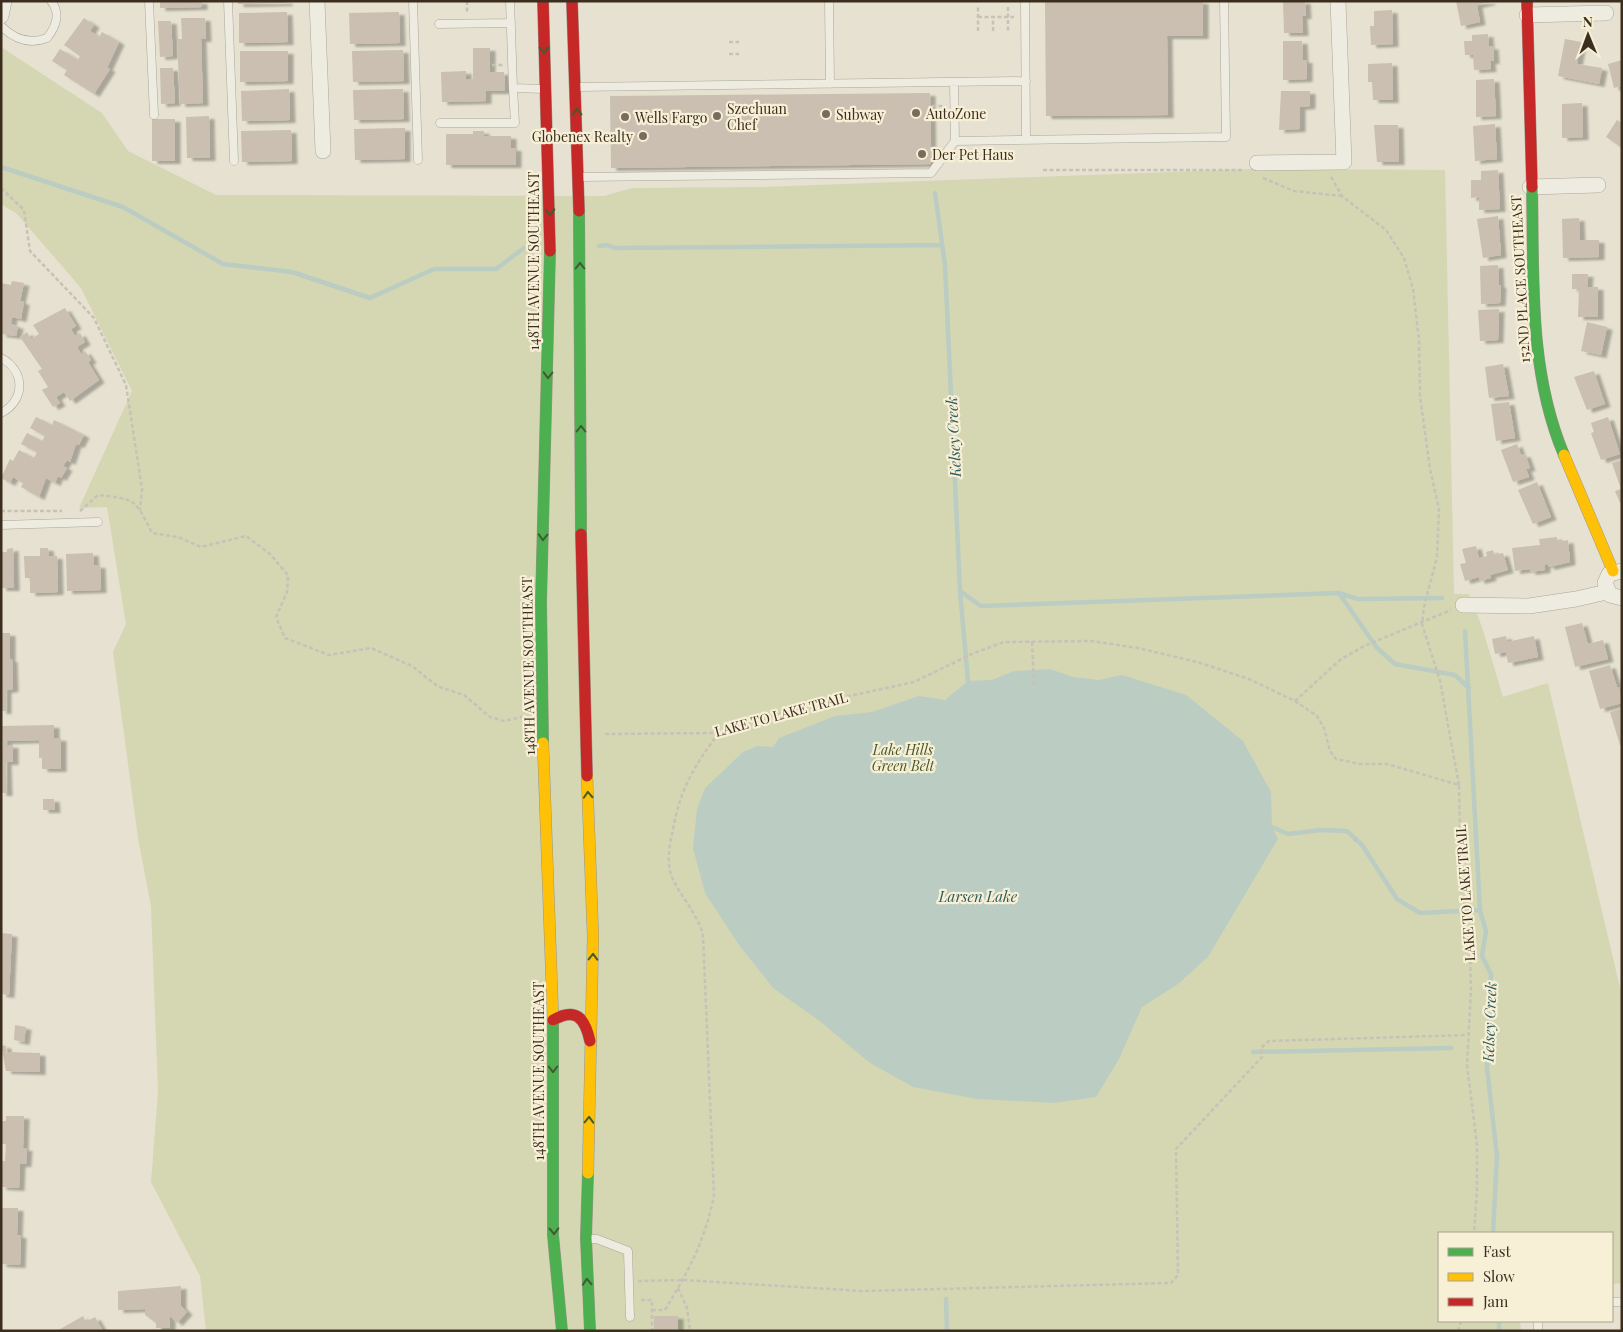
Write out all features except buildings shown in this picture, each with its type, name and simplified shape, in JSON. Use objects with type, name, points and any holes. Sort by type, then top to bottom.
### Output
[{"type":"main road","name":"148TH AVENUE SOUTHEAST","points":[[543,1],[550,244],[546,461],[540,602],[553,1020],[553,1235],[562,1331]]},
{"type":"main road","points":[[572,1],[579,177],[581,611],[593,937],[586,1238],[590,1331]]},
{"type":"main road","name":"152ND PLACE SOUTHEAST","points":[[1527,8],[1530,187],[1536,347],[1553,429],[1617,571]]},
{"type":"main road","points":[[546,461],[555,484]]},
{"type":"main road","points":[[569,488],[581,478]]},
{"type":"main road","points":[[553,1020],[569,1013],[585,1021],[588,1027],[591,1053]]},
{"type":"street","points":[[1,16],[4,1]]},
{"type":"street","points":[[317,1],[323,151]]},
{"type":"street","points":[[1254,170],[1344,162],[1338,1]]},
{"type":"street","points":[[1527,8],[1606,13]]},
{"type":"street","points":[[1530,187],[1598,185]]},
{"type":"street","points":[[1606,592],[1606,578],[1617,571]]},
{"type":"street","points":[[1463,605],[1529,606],[1606,592],[1614,598],[1622,598]]},
{"type":"lane","points":[[1,26],[21,40],[30,42],[46,38],[55,25],[57,18],[51,1]]},
{"type":"lane","points":[[149,1],[154,116]]},
{"type":"lane","points":[[228,1],[234,161]]},
{"type":"lane","points":[[413,1],[418,160]]},
{"type":"lane","points":[[440,123],[514,123],[510,1]]},
{"type":"lane","points":[[829,1],[830,84]]},
{"type":"lane","points":[[1025,1],[1026,140]]},
{"type":"lane","points":[[955,141],[1226,137],[1224,1]]},
{"type":"lane","points":[[439,24],[511,23]]},
{"type":"lane","points":[[576,87],[1026,81]]},
{"type":"lane","points":[[579,177],[930,173],[955,141],[954,82]]},
{"type":"lane","points":[[513,88],[546,89]]},
{"type":"lane","points":[[1,358],[12,365],[17,372],[20,391],[11,408],[1,413]]},
{"type":"lane","points":[[1,525],[98,522]]},
{"type":"lane","points":[[586,1238],[597,1239],[628,1251],[630,1317]]},
{"type":"path","points":[[467,1],[467,15]]},
{"type":"path","points":[[978,7],[978,31]]},
{"type":"path","points":[[1008,7],[1008,30]]},
{"type":"path","points":[[978,17],[1015,17]]},
{"type":"path","points":[[993,17],[993,31]]},
{"type":"path","points":[[729,42],[740,42]]},
{"type":"path","points":[[729,54],[740,54]]},
{"type":"path","points":[[492,65],[506,65]]},
{"type":"path","points":[[932,106],[945,106]]},
{"type":"path","points":[[1328,162],[1331,176],[1342,196],[1386,230],[1404,258],[1413,289],[1419,340],[1420,396],[1430,469],[1439,509],[1437,557],[1428,587],[1422,624]]},
{"type":"path","points":[[1044,170],[1240,168],[1254,170],[1294,191],[1342,196]]},
{"type":"path","points":[[1,188],[24,210],[30,251],[94,318],[126,386],[142,490],[140,510]]},
{"type":"path","points":[[72,511],[81,511],[98,495],[128,498],[140,510],[152,533],[178,537],[201,547],[246,536],[270,554],[288,575],[287,592],[276,617],[286,638],[329,655],[371,648],[412,666],[438,686],[464,695],[490,717],[504,721],[526,716]]},
{"type":"path","points":[[1,511],[64,511]]},
{"type":"path","points":[[1295,701],[1340,660],[1364,646],[1382,637],[1422,624],[1463,605]]},
{"type":"path","name":"LAKE TO LAKE TRAIL","points":[[1422,624],[1434,657],[1440,681],[1459,786],[1461,879],[1470,949],[1471,990],[1467,1034],[1467,1065],[1477,1145],[1477,1191],[1474,1232]]},
{"type":"path","points":[[1034,685],[1032,642],[1091,641],[1138,648],[1197,662],[1249,678],[1295,701],[1317,716],[1324,728],[1330,751],[1336,759],[1360,764],[1387,764],[1459,786]]},
{"type":"path","name":"LAKE TO LAKE TRAIL","points":[[600,734],[718,733],[817,703],[914,682],[974,653],[1004,642],[1032,642]]},
{"type":"path","points":[[652,1310],[665,1310],[683,1280],[708,1227],[714,1195],[703,935],[699,920],[670,872],[669,849],[679,797],[690,774],[718,733]]},
{"type":"path","points":[[1354,841],[1357,837]]},
{"type":"path","points":[[629,1281],[683,1280],[862,1291],[1171,1283],[1178,1275],[1176,1149],[1262,1057],[1261,1048],[1269,1041],[1467,1034]]},
{"type":"path","points":[[678,1288],[687,1308],[690,1331]]},
{"type":"path","points":[[629,1301],[652,1300],[652,1331]]},
{"type":"green space","name":"Lake Hills Green Belt","points":[[1,47],[102,113],[128,151],[216,195],[604,196],[632,188],[762,187],[1251,169],[1445,170],[1454,594],[1469,594],[1482,627],[1503,697],[1548,683],[1622,996],[1622,1283],[1613,1284],[1613,1232],[1438,1232],[1438,1322],[1520,1322],[1521,1331],[206,1331],[200,1276],[151,1182],[158,1092],[151,906],[138,838],[113,652],[126,624],[107,507],[79,508],[132,391],[81,288],[17,214],[1,204]]},
{"type":"water","name":"Larsen Lake","points":[[1050,669],[1073,677],[1099,680],[1122,675],[1186,695],[1243,741],[1271,792],[1272,827],[1278,839],[1208,957],[1178,984],[1142,1007],[1119,1059],[1096,1097],[1054,1103],[977,1099],[913,1087],[870,1063],[817,1019],[773,988],[739,945],[705,893],[693,848],[697,809],[705,788],[743,752],[757,746],[773,747],[779,738],[835,716],[872,712],[919,696],[945,700],[968,681],[992,680],[1014,671]]},
{"type":"waterway","points":[[1,167],[123,207],[223,264],[292,272],[370,298],[434,269],[496,269],[524,248]]},
{"type":"waterway","name":"Kelsey Creek","points":[[935,193],[945,265],[960,591],[968,681]]},
{"type":"waterway","points":[[599,246],[607,245],[615,248],[941,245]]},
{"type":"waterway","points":[[960,591],[981,606],[1339,593],[1358,599],[1442,598]]},
{"type":"waterway","points":[[1339,593],[1377,648],[1395,664],[1455,675],[1469,688]]},
{"type":"waterway","points":[[1465,631],[1480,910]]},
{"type":"waterway","name":"Kelsey Creek","points":[[1272,827],[1288,834],[1321,830],[1347,831],[1362,845],[1397,899],[1420,913],[1480,910],[1486,931],[1482,956],[1491,974],[1487,1068],[1497,1156],[1493,1232]]},
{"type":"waterway","points":[[1253,1052],[1451,1048]]},
{"type":"waterway","points":[[946,1299],[947,1331]]},
{"type":"waterway","name":"Kelsey Creek","points":[[1499,1322],[1499,1331]]},
{"type":"traffic: fast","points":[[1532,187],[1535,323],[1539,357],[1552,423],[1564,455]]},
{"type":"traffic: fast","points":[[579,211],[581,534]]},
{"type":"traffic: fast","points":[[543,743],[541,602],[550,251]]},
{"type":"traffic: fast","points":[[553,1020],[553,1235],[562,1331]]},
{"type":"traffic: fast","points":[[588,1173],[586,1238],[590,1331]]},
{"type":"traffic: slow","points":[[1564,455],[1613,571]]},
{"type":"traffic: slow","points":[[543,743],[553,1020]]},
{"type":"traffic: slow","points":[[587,776],[593,937],[588,1173]]},
{"type":"traffic: jam","points":[[543,1],[550,251]]},
{"type":"traffic: jam","points":[[572,1],[579,211]]},
{"type":"traffic: jam","points":[[1527,1],[1532,187]]},
{"type":"traffic: jam","points":[[581,534],[587,776]]},
{"type":"traffic: jam","points":[[553,1020],[568,1015],[578,1017],[585,1026],[590,1041]]},
{"type":"place","name":"AutoZone","points":[[916,113]]},
{"type":"place","name":"Subway","points":[[826,114]]},
{"type":"place","name":"Szechuan Chef","points":[[717,116]]},
{"type":"place","name":"Wells Fargo","points":[[625,117]]},
{"type":"place","name":"Globenex Realty","points":[[643,136]]},
{"type":"place","name":"Der Pet Haus","points":[[922,154]]}]
